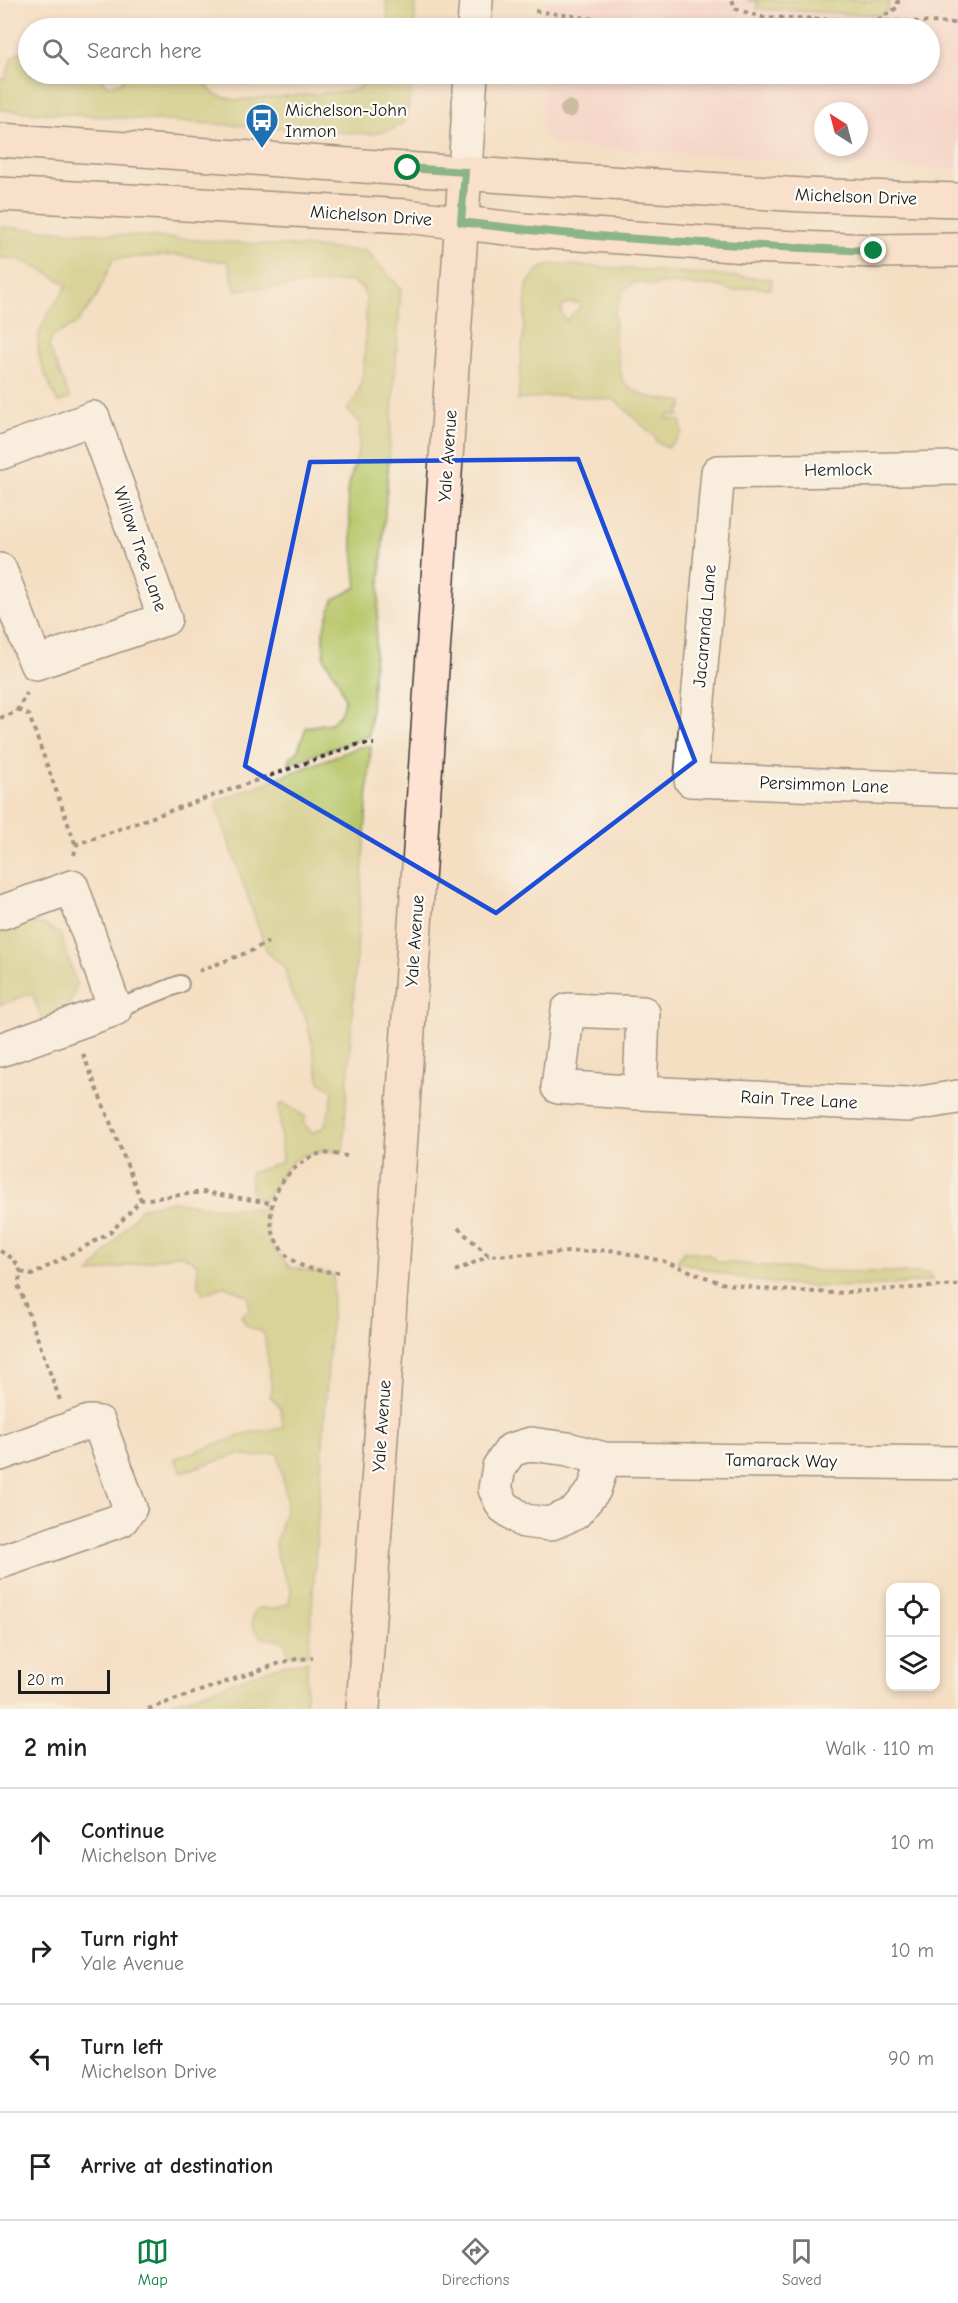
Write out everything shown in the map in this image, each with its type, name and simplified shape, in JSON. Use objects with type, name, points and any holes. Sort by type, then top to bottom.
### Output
[{"type":"main road","name":"Michelson Drive","points":[[0,140],[803,195],[958,200]]},
{"type":"main road","name":"Yale Avenue","points":[[363,1709],[465,172]]},
{"type":"main road","name":"Michelson Drive","points":[[0,194],[406,216],[523,230],[746,246],[874,251],[958,250]]},
{"type":"street","points":[[475,18],[476,0]]},
{"type":"street","points":[[465,172],[470,84]]},
{"type":"street","name":"Willow Tree Lane","points":[[0,453],[93,418],[165,619],[36,663],[0,570]]},
{"type":"street","name":"Hemlock","points":[[718,472],[958,468]]},
{"type":"street","name":"Jacaranda Lane","points":[[691,780],[718,472]]},
{"type":"street","name":"Persimmon Lane","points":[[691,780],[958,790]]},
{"type":"street","points":[[0,913],[72,887],[115,1009],[0,1050]]},
{"type":"street","name":"Rain Tree Lane","points":[[640,1093],[908,1105],[958,1097]]},
{"type":"street","points":[[0,1454],[89,1422],[99,1423],[130,1508],[121,1520],[0,1562]]},
{"type":"street","name":"Tamarack Way","points":[[604,1459],[958,1463]]},
{"type":"lane","points":[[115,1009],[180,984]]},
{"type":"path","points":[[732,0],[736,9],[761,16],[807,18]]},
{"type":"path","points":[[881,18],[898,7],[898,0]]},
{"type":"path","points":[[536,11],[588,18]]},
{"type":"path","points":[[940,23],[958,23]]},
{"type":"path","points":[[0,718],[18,710],[30,687]]},
{"type":"path","points":[[18,710],[29,715],[76,846],[72,864]]},
{"type":"path","points":[[76,846],[359,744],[374,744]]},
{"type":"path","points":[[199,971],[268,942]]},
{"type":"path","points":[[81,1048],[141,1200]]},
{"type":"path","points":[[339,1272],[325,1272],[298,1264],[284,1251],[270,1223],[271,1203],[283,1178],[301,1164],[319,1154],[347,1156]]},
{"type":"path","points":[[21,1272],[32,1275],[110,1233],[141,1200],[204,1192],[271,1203]]},
{"type":"path","points":[[458,1228],[489,1256]]},
{"type":"path","points":[[455,1272],[489,1256],[610,1250],[663,1261],[721,1283],[763,1289],[833,1293],[958,1285]]},
{"type":"path","points":[[0,1251],[14,1259],[21,1272],[18,1285],[63,1409]]},
{"type":"path","points":[[148,1709],[283,1662],[313,1658]]},
{"type":"highlighted area","points":[[578,459],[695,761],[496,913],[245,766],[310,462]]},
{"type":"shaded area","points":[[549,0],[958,0],[958,170],[554,146],[541,130],[543,84],[940,84],[940,18],[548,18]]},
{"type":"green space","points":[[386,0],[416,0],[415,18],[388,18]]},
{"type":"green space","points":[[745,0],[889,0],[888,11],[879,15],[757,9],[758,2]]},
{"type":"green space","points":[[18,53],[18,84],[106,84],[108,86],[116,84],[206,84],[214,94],[235,100],[353,91],[364,84],[412,84],[411,96],[404,122],[391,130],[371,134],[0,110],[0,78],[5,79],[12,57]]},
{"type":"green space","points":[[0,227],[366,251],[401,289],[369,736],[289,764],[290,757],[297,753],[306,727],[331,723],[340,715],[345,699],[338,680],[324,658],[323,632],[333,600],[357,587],[347,492],[359,448],[360,422],[347,410],[355,400],[360,387],[365,357],[367,298],[362,288],[351,281],[235,290],[228,262],[174,255],[113,259],[97,296],[77,323],[52,337],[49,347],[70,398],[58,403],[45,375],[38,346],[44,321],[67,285],[26,262],[0,258]]},
{"type":"green space","points":[[551,265],[772,279],[771,289],[752,287],[734,291],[713,285],[671,283],[652,286],[640,282],[633,283],[624,290],[615,312],[615,345],[622,380],[631,389],[648,397],[683,402],[682,409],[679,409],[679,416],[668,415],[666,418],[681,421],[682,433],[668,448],[656,442],[655,437],[615,400],[561,395],[518,400],[527,286],[539,270]],"holes":[[[569,303],[580,303],[581,306],[566,321],[562,314],[562,306]]]},
{"type":"green space","points":[[371,746],[343,1151],[325,1151],[302,1156],[288,1166],[265,1199],[252,1198],[250,1173],[282,1162],[279,1105],[284,1103],[306,1117],[303,1122],[312,1133],[324,1127],[333,1091],[320,1082],[306,1017],[290,991],[285,968],[267,952],[215,802],[359,747]]},
{"type":"green space","points":[[28,922],[42,924],[60,934],[76,982],[74,996],[64,1011],[41,1018],[32,993],[0,1005],[0,932]]},
{"type":"green space","points":[[172,1201],[211,1207],[265,1209],[269,1241],[289,1267],[334,1275],[309,1654],[289,1655],[284,1641],[262,1638],[252,1625],[254,1611],[259,1608],[276,1609],[289,1603],[291,1590],[276,1554],[276,1542],[287,1502],[278,1453],[253,1457],[239,1454],[182,1472],[174,1459],[252,1432],[283,1428],[281,1408],[270,1396],[272,1390],[264,1333],[247,1326],[241,1316],[249,1310],[248,1296],[225,1286],[203,1294],[198,1285],[197,1264],[181,1254],[89,1274],[141,1208]]},
{"type":"green space","points":[[685,1251],[708,1254],[719,1262],[819,1271],[927,1273],[933,1281],[832,1287],[771,1283],[735,1277],[677,1261]]},
{"type":"green space","points":[[308,1661],[305,1709],[163,1709],[162,1707],[278,1666]]},
{"type":"place","name":"Michelson-John Inmon","points":[[262,149]]},
{"type":"route","points":[[408,168],[465,172],[461,222],[523,230],[746,246],[874,251]]}]
